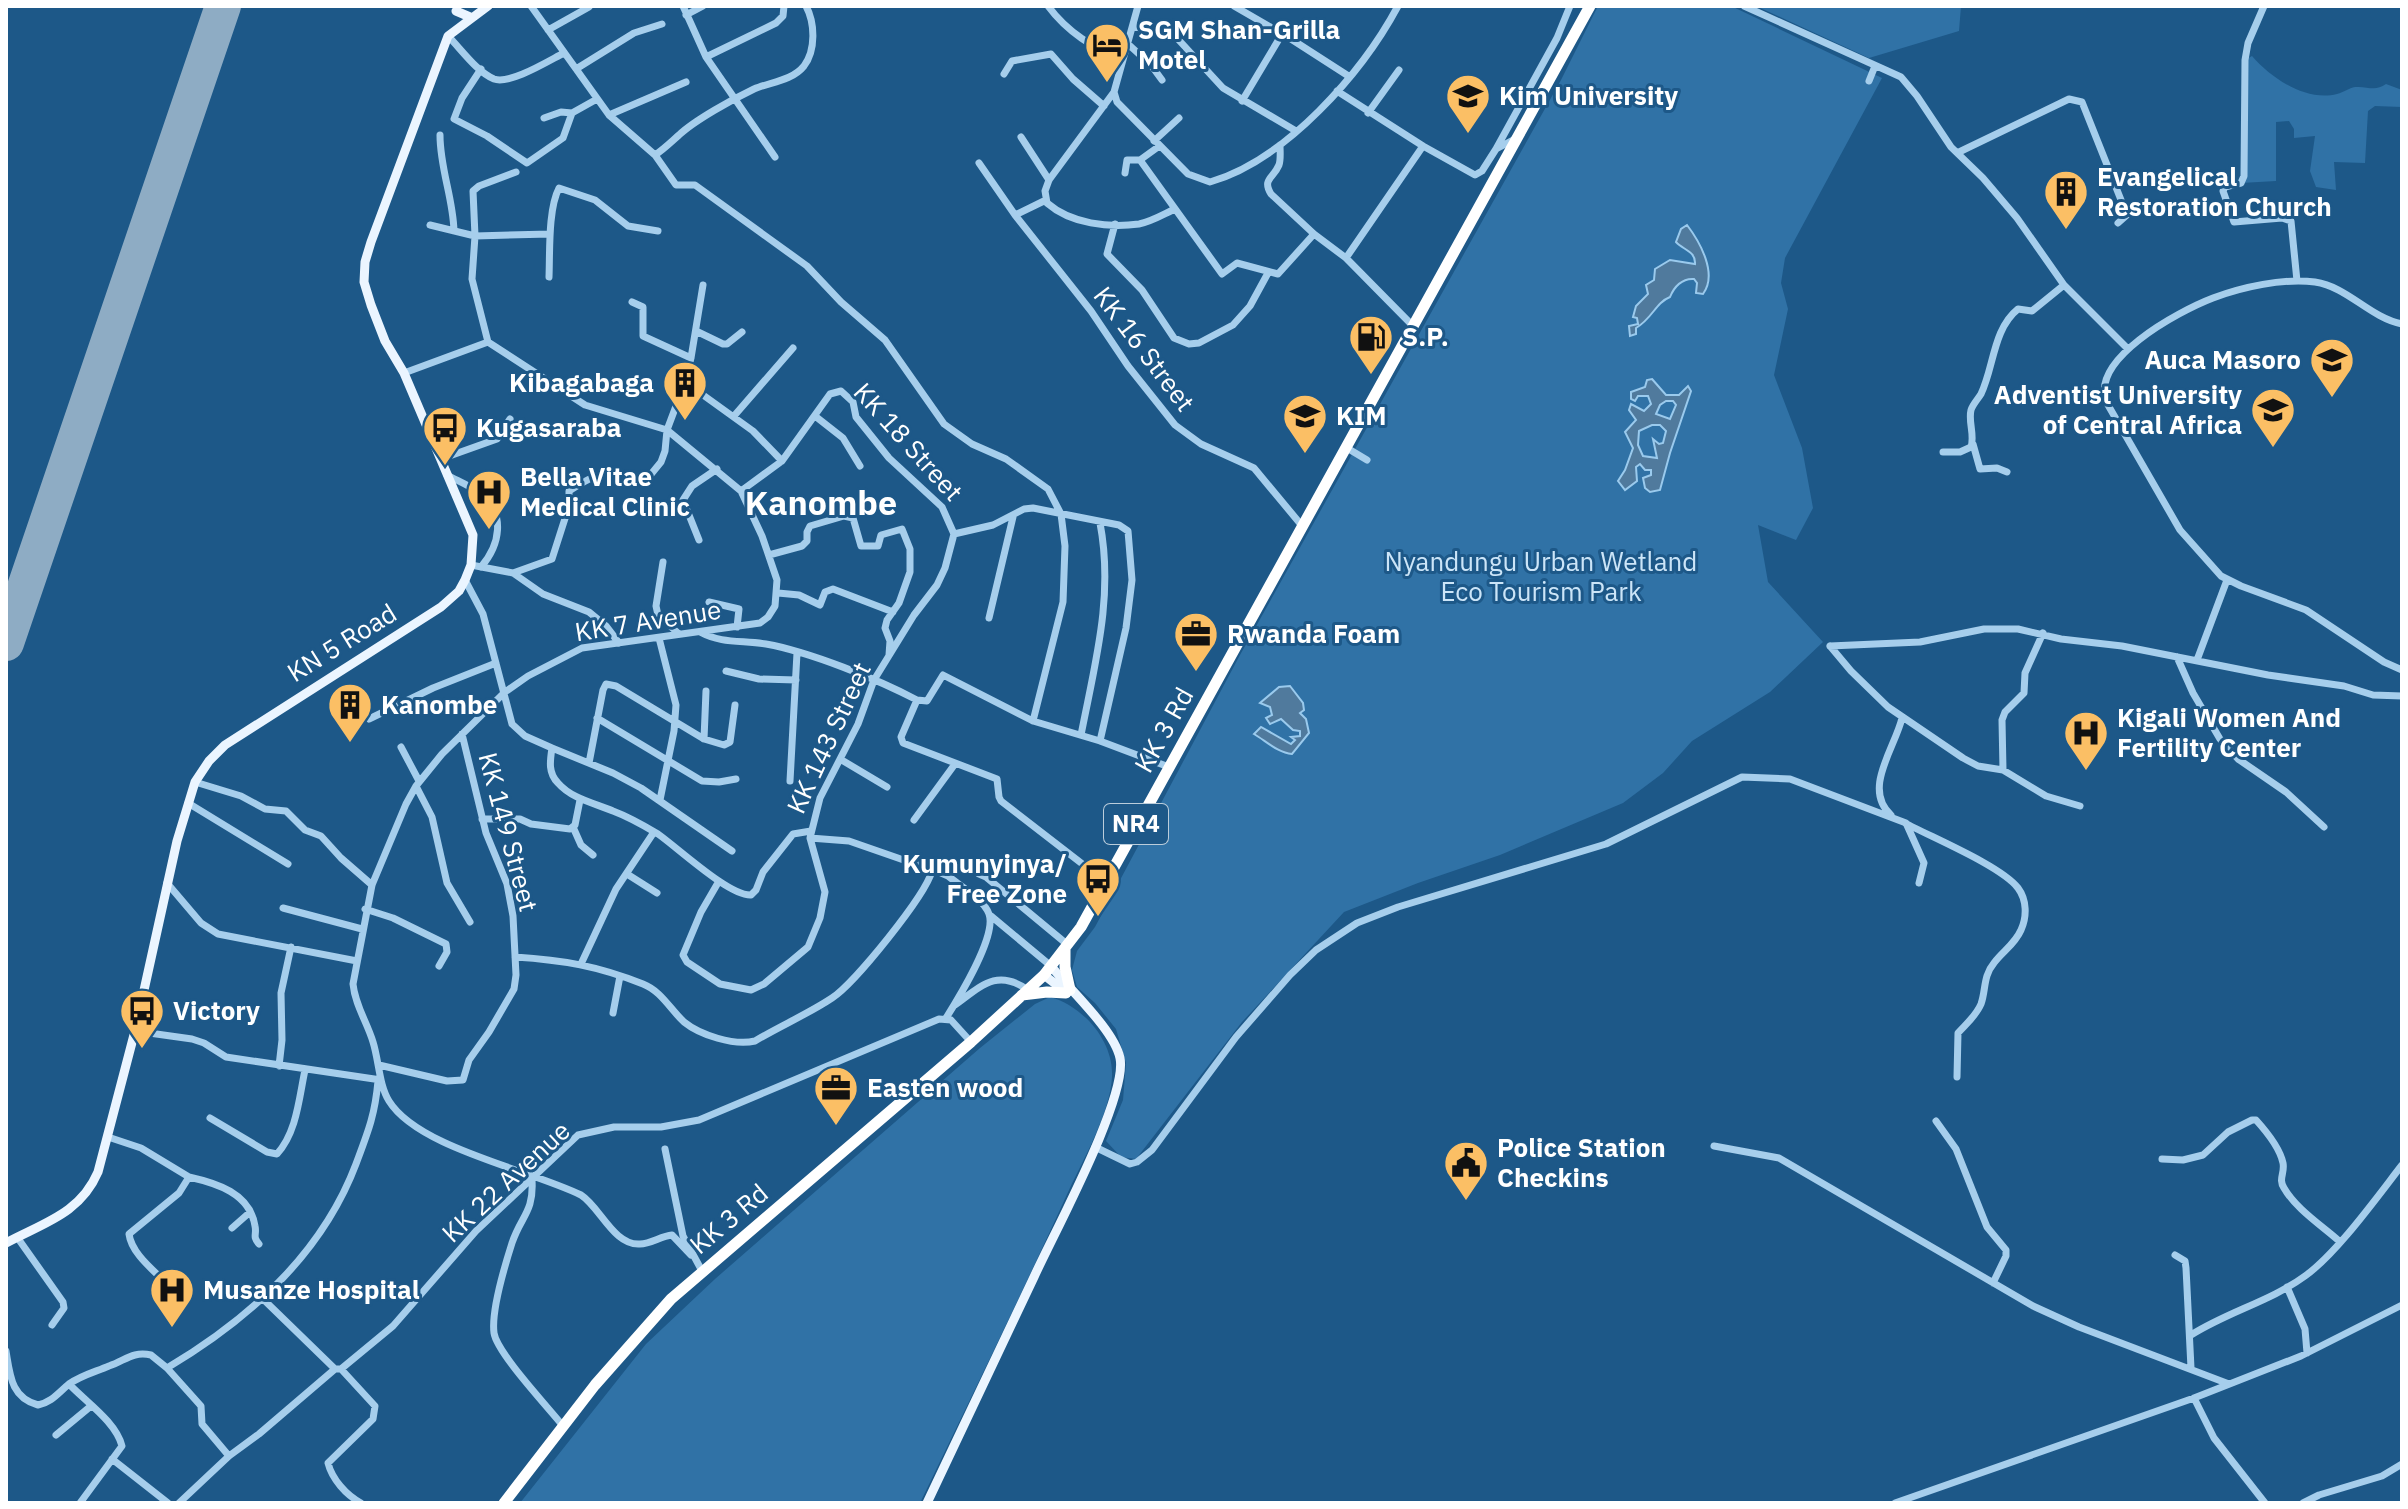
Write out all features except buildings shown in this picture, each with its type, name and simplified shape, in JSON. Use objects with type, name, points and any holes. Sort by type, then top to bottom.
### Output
[{"type":"highway","name":"KK 3 Rd","points":[[504,1503],[627,1347],[702,1271],[971,1042],[1025,993],[1067,947],[1107,883],[1137,823],[1590,6]]},
{"type":"highway","points":[[1025,993],[1068,991],[1065,967],[1067,947]]},
{"type":"main road","points":[[448,36],[488,6]]},
{"type":"main road","points":[[456,11],[470,17]]},
{"type":"main road","name":"KN 5 Road","points":[[6,1243],[68,1211],[80,1202],[92,1186],[135,1031],[188,803],[195,782],[209,761],[225,745],[441,607],[459,591],[476,566],[473,535],[404,373],[385,341],[364,282],[365,262],[448,36]]},
{"type":"main road","points":[[927,1503],[1095,1147],[1120,1077],[1120,1059],[1114,1041],[1101,1023],[1047,971]]},
{"type":"street","points":[[531,6],[609,115],[655,155],[676,185],[695,185],[815,273],[841,302],[885,340],[944,424],[972,444],[998,454],[1033,475],[1048,489],[1061,514],[1065,546],[1063,602],[1033,721]]},
{"type":"street","points":[[683,6],[706,57],[775,157]]},
{"type":"street","points":[[686,15],[703,6]]},
{"type":"street","points":[[706,57],[776,23],[783,16],[784,6]]},
{"type":"street","points":[[655,155],[692,125],[754,89],[797,73],[806,63],[813,31],[806,6]]},
{"type":"street","points":[[1048,6],[1059,21],[1090,46],[1122,61]]},
{"type":"street","points":[[1138,6],[1114,92],[1049,180],[1046,200],[1055,209],[1085,222],[1144,223],[1175,209]]},
{"type":"street","points":[[1234,6],[1350,77]]},
{"type":"street","points":[[1251,16],[1258,6]]},
{"type":"street","points":[[1114,92],[1122,110],[1156,144],[1188,174],[1210,182],[1245,166],[1280,145],[1296,131],[1350,77],[1398,6]]},
{"type":"street","points":[[1337,91],[1368,113],[1475,175],[1482,171],[1496,149],[1557,38],[1570,6]]},
{"type":"street","points":[[1744,6],[1895,73],[1909,85],[1939,132],[2017,218],[2064,285],[2128,349]]},
{"type":"street","points":[[2264,6],[2248,43],[2245,60],[2244,176],[2241,183],[2225,187],[2223,191],[2234,222],[2282,218],[2291,221],[2297,281]]},
{"type":"street","points":[[548,30],[589,7]]},
{"type":"street","points":[[576,69],[634,33],[662,24]]},
{"type":"street","points":[[1133,26],[1176,37],[1223,88],[1296,131]]},
{"type":"street","points":[[1242,101],[1282,34]]},
{"type":"street","points":[[448,36],[493,79],[512,78],[564,53]]},
{"type":"street","points":[[1128,44],[1162,80]]},
{"type":"street","points":[[1004,74],[1012,61],[1051,54],[1073,79],[1104,106]]},
{"type":"street","points":[[1869,81],[1875,66]]},
{"type":"street","points":[[481,69],[462,98],[454,119],[487,136],[524,162],[530,163],[563,138],[572,113]]},
{"type":"street","points":[[1368,113],[1399,70]]},
{"type":"street","points":[[609,115],[686,82]]},
{"type":"street","points":[[544,118],[561,112],[572,113],[597,99]]},
{"type":"street","points":[[1957,153],[2069,99],[2082,102],[2127,215],[2118,223]]},
{"type":"street","points":[[1125,173],[1127,160],[1140,160],[1179,118]]},
{"type":"street","points":[[440,135],[441,165],[453,205],[454,231]]},
{"type":"street","points":[[1021,137],[1049,180]]},
{"type":"street","points":[[1496,149],[1517,138]]},
{"type":"street","points":[[1280,145],[1278,167],[1267,181],[1271,194],[1314,234],[1346,258],[1414,327]]},
{"type":"street","points":[[1346,258],[1423,146]]},
{"type":"street","points":[[1140,160],[1222,274],[1237,263],[1273,275],[1282,272],[1314,234]]},
{"type":"street","name":"KK 16 Street","points":[[979,163],[1175,425],[1201,444],[1254,468],[1303,527]]},
{"type":"street","points":[[516,172],[475,188],[473,291],[488,342],[585,405],[667,430],[717,469],[741,491],[769,555],[778,593],[799,595],[820,605],[825,592],[833,589],[893,612]]},
{"type":"street","points":[[549,277],[550,234],[556,195],[562,188],[595,200],[628,226],[658,231]]},
{"type":"street","points":[[1015,215],[1046,200]]},
{"type":"street","points":[[1115,224],[1107,254],[1142,290],[1170,333],[1183,342],[1199,343],[1233,325],[1250,306],[1268,273]]},
{"type":"street","points":[[430,225],[475,236],[550,234]]},
{"type":"street","points":[[2402,324],[2372,313],[2330,286],[2297,281],[2216,297],[2168,321],[2128,349],[2107,375],[2102,389],[2103,396],[2180,530],[2209,565],[2227,580],[2306,610],[2384,662],[2402,670]]},
{"type":"street","points":[[513,573],[548,561],[554,555],[569,506],[569,491],[605,474],[624,475],[638,484],[648,480],[661,462],[667,430],[691,358],[703,285]]},
{"type":"street","points":[[2007,472],[1997,468],[1980,472],[1970,423],[1972,409],[1980,396],[2008,319],[2018,309],[2032,311],[2064,285]]},
{"type":"street","points":[[632,302],[643,307],[643,336],[691,358]]},
{"type":"street","points":[[696,331],[723,344],[742,332]]},
{"type":"street","points":[[404,373],[488,342]]},
{"type":"street","points":[[734,416],[793,348]]},
{"type":"street","points":[[685,382],[753,431],[782,461]]},
{"type":"street","name":"KK 18 Street","points":[[815,416],[830,394],[844,393],[853,402],[856,417],[889,458],[942,507],[954,534],[993,525],[1024,509],[1033,508],[1119,525],[1128,531],[1132,580],[1126,628],[1100,741]]},
{"type":"street","points":[[741,491],[782,461],[815,416],[843,438],[860,466]]},
{"type":"street","points":[[441,459],[497,439],[510,419]]},
{"type":"street","points":[[1967,449],[1973,441]]},
{"type":"street","points":[[1347,448],[1367,460]]},
{"type":"street","points":[[1943,452],[1967,449],[1977,457]]},
{"type":"street","points":[[699,540],[683,500],[692,486],[717,469]]},
{"type":"street","points":[[447,475],[484,496],[499,526],[495,549],[476,566]]},
{"type":"street","points":[[769,555],[802,546],[807,541],[810,526],[844,516],[853,518],[861,546],[866,548],[878,546],[881,535],[902,529],[911,560],[907,585],[885,628],[890,641],[888,661]]},
{"type":"street","points":[[989,618],[1013,517]]},
{"type":"street","points":[[1081,735],[1107,583],[1100,523]]},
{"type":"street","name":"KK 143 Street","points":[[552,748],[551,773],[557,783],[580,800],[616,812],[654,832],[719,881],[744,895],[751,895],[763,872],[793,834],[811,834],[824,786],[858,724],[874,680],[914,615],[937,585],[954,534]]},
{"type":"street","points":[[663,562],[656,606],[658,615],[679,634]]},
{"type":"street","points":[[476,566],[513,573],[543,594],[589,612],[606,626],[619,643]]},
{"type":"street","points":[[465,580],[483,614],[512,724],[525,736],[613,773],[660,800],[732,851]]},
{"type":"street","points":[[2197,660],[2227,580]]},
{"type":"street","name":"KK 7 Avenue","points":[[691,1255],[672,1235],[639,1245],[620,1237],[591,1202],[554,1183],[533,1178],[420,1130],[395,1111],[380,1080],[370,1034],[354,994],[357,961],[372,885],[418,783],[505,692],[574,651],[753,625],[768,617],[778,593]]},
{"type":"street","points":[[709,602],[739,609],[737,627]]},
{"type":"street","points":[[2080,806],[2046,796],[2003,770],[1971,763],[1902,718],[1873,693],[1830,646],[1920,642],[2000,627],[2043,633],[2061,639],[2122,646],[2300,681],[2344,686],[2373,695],[2402,696]]},
{"type":"street","points":[[698,631],[729,642],[765,644],[797,653],[874,680],[917,700],[927,701],[943,675],[1033,721],[1100,741],[1169,767]]},
{"type":"street","points":[[2003,770],[2002,720],[2005,712],[2024,693],[2025,673],[2043,633]]},
{"type":"street","points":[[659,638],[676,705],[660,800]]},
{"type":"street","points":[[790,781],[797,653]]},
{"type":"street","points":[[2177,657],[2193,693],[2220,739],[2238,759],[2286,792],[2324,827]]},
{"type":"street","points":[[369,719],[433,688],[496,663]]},
{"type":"street","points":[[726,671],[759,679],[796,680]]},
{"type":"street","points":[[589,763],[603,690],[610,683],[704,739],[728,745],[735,705]]},
{"type":"street","points":[[704,739],[706,691]]},
{"type":"street","points":[[917,700],[901,737],[903,743],[997,779],[1001,801],[1107,883]]},
{"type":"street","points":[[597,718],[702,781],[736,779]]},
{"type":"street","points":[[1902,718],[1880,778],[1879,794],[1886,811],[2017,886],[2026,909],[2017,939],[1993,963],[1984,983],[1981,1004],[1974,1017],[1958,1033],[1957,1077]]},
{"type":"street","name":"KK 149 Street","points":[[379,1065],[447,1081],[464,1079],[469,1060],[514,989],[513,916],[507,884],[482,819],[462,734]]},
{"type":"street","points":[[401,747],[432,817],[447,883],[470,922]]},
{"type":"street","points":[[840,759],[887,787]]},
{"type":"street","points":[[914,820],[955,764]]},
{"type":"street","points":[[1095,1147],[1130,1164],[1144,1157],[1166,1133],[1236,1037],[1290,975],[1316,950],[1357,923],[1398,907],[1606,844],[1742,777],[1790,779],[1906,823],[1924,863],[1919,883]]},
{"type":"street","points":[[195,782],[241,796],[271,810],[286,811],[305,830],[321,836],[372,885]]},
{"type":"street","points":[[580,800],[573,827],[581,845],[593,855]]},
{"type":"street","points":[[188,803],[288,864]]},
{"type":"street","points":[[482,819],[520,819],[531,824],[573,827]]},
{"type":"street","points":[[581,964],[616,889],[654,832]]},
{"type":"street","points":[[719,881],[701,912],[683,955],[687,962],[720,984],[751,990],[764,984],[808,947],[824,902],[811,834],[849,841],[948,876],[979,902],[1047,971]]},
{"type":"street","points":[[515,957],[605,969],[649,987],[695,1029],[746,1043],[834,997],[915,904],[929,883],[932,871]]},
{"type":"street","points":[[627,874],[657,893]]},
{"type":"street","points":[[979,874],[1067,947]]},
{"type":"street","points":[[167,883],[201,923],[218,934],[357,961]]},
{"type":"street","points":[[283,908],[362,929]]},
{"type":"street","points":[[365,909],[393,918],[446,944],[447,952],[439,966]]},
{"type":"street","points":[[971,1042],[958,1026],[946,1018],[984,946],[991,916]]},
{"type":"street","points":[[279,1066],[283,1030],[281,993],[291,947]]},
{"type":"street","points":[[972,972],[988,981]]},
{"type":"street","points":[[613,1013],[620,976]]},
{"type":"street","points":[[954,1006],[988,981],[1010,979],[1025,993]]},
{"type":"street","name":"KK 22 Avenue","points":[[179,1503],[229,1456],[393,1326],[476,1231],[578,1135],[614,1127],[661,1127],[699,1120],[746,1103],[886,1040],[946,1018]]},
{"type":"street","points":[[135,1031],[192,1039],[226,1057],[380,1080],[369,1133],[341,1201],[323,1231],[263,1299],[205,1346],[167,1368]]},
{"type":"street","points":[[210,1118],[267,1152],[277,1154],[290,1132],[305,1070]]},
{"type":"street","points":[[2162,1159],[2183,1160],[2203,1155],[2228,1132],[2256,1120],[2279,1153],[2283,1167],[2282,1186],[2339,1241]]},
{"type":"street","points":[[1936,1121],[1956,1149],[1987,1227],[2006,1250],[1993,1283]]},
{"type":"street","points":[[108,1137],[141,1148],[189,1177],[233,1192],[249,1213],[256,1228],[254,1237],[259,1244]]},
{"type":"street","points":[[1714,1146],[1786,1161],[1904,1233],[2056,1318],[2229,1384]]},
{"type":"street","points":[[665,1149],[683,1236],[702,1271]]},
{"type":"street","points":[[2191,1335],[2287,1287],[2317,1266],[2402,1165]]},
{"type":"street","points":[[178,1296],[162,1275],[146,1263],[130,1242],[129,1234],[179,1193],[189,1177]]},
{"type":"street","points":[[533,1178],[530,1208],[513,1239],[494,1321],[494,1336],[563,1426]]},
{"type":"street","points":[[232,1228],[249,1213]]},
{"type":"street","points":[[17,1237],[63,1302],[64,1308],[52,1325]]},
{"type":"street","points":[[2175,1255],[2185,1261],[2186,1268],[2191,1368]]},
{"type":"street","points":[[2287,1287],[2305,1329],[2307,1353]]},
{"type":"street","points":[[263,1299],[375,1406],[373,1419],[328,1463],[347,1493],[361,1503]]},
{"type":"street","points":[[1895,1503],[2194,1398],[2307,1353],[2402,1305]]},
{"type":"street","points":[[6,1351],[8,1376],[14,1389],[22,1398],[38,1405],[52,1399],[90,1372],[114,1365],[121,1359],[145,1354],[167,1368],[201,1406],[202,1424],[229,1456]]},
{"type":"street","points":[[69,1384],[121,1441],[120,1450],[80,1503]]},
{"type":"street","points":[[2194,1398],[2214,1438],[2265,1503]]},
{"type":"street","points":[[56,1435],[91,1406]]},
{"type":"street","points":[[112,1459],[168,1503]]},
{"type":"street","points":[[2303,1503],[2319,1495],[2374,1479],[2402,1464]]},
{"type":"green space","name":"Nyandungu Urban Wetland Eco Tourism Park","points":[[1598,6],[1731,6],[1882,78],[1785,258],[1781,283],[1788,309],[1774,375],[1802,448],[1813,508],[1796,540],[1758,525],[1768,582],[1823,642],[1770,692],[1692,741],[1663,773],[1623,803],[1500,855],[1344,912],[1242,1022],[1136,1159],[1121,1157],[1106,1141],[1123,1100],[1126,1063],[1116,1029],[1077,987],[1072,970],[1077,951],[1095,927],[1240,655],[1561,80]]},
{"type":"green space","points":[[1756,6],[1961,6],[1959,31],[1869,58]]},
{"type":"green space","points":[[2252,56],[2279,80],[2301,91],[2325,96],[2355,87],[2375,88],[2386,84],[2402,90],[2402,107],[2375,106],[2368,111],[2365,163],[2334,162],[2336,190],[2316,187],[2310,171],[2315,136],[2294,138],[2294,129],[2289,121],[2276,122],[2276,181],[2241,183],[2245,60]]},
{"type":"green space","points":[[1050,997],[1074,1008],[1102,1038],[1108,1051],[1112,1077],[1107,1105],[1089,1150],[920,1503],[520,1503],[646,1344],[715,1279],[980,1048],[1035,1004]]},
{"type":"shaded area","points":[[1687,225],[1706,258],[1709,277],[1703,294],[1696,293],[1697,283],[1694,279],[1682,282],[1636,328],[1636,334],[1630,336],[1629,326],[1638,324],[1637,318],[1633,317],[1636,306],[1648,294],[1646,285],[1654,280],[1655,269],[1670,260],[1695,264],[1691,253],[1676,242],[1681,229]]},
{"type":"shaded area","points":[[1652,379],[1666,395],[1679,395],[1688,386],[1691,391],[1660,490],[1650,492],[1645,488],[1643,478],[1651,475],[1651,470],[1645,470],[1640,464],[1636,467],[1637,481],[1625,490],[1618,481],[1633,448],[1625,432],[1636,420],[1629,410],[1631,404],[1644,411],[1651,404],[1648,396],[1638,396],[1635,401],[1631,399],[1631,392],[1645,387],[1647,380]],"holes":[[[1666,401],[1673,401],[1676,405],[1670,419],[1656,414]],[[1660,425],[1666,431],[1663,443],[1659,444],[1653,439],[1657,458],[1643,456],[1638,445],[1639,431]]]},
{"type":"shaded area","points":[[1290,686],[1303,703],[1304,710],[1300,713],[1306,719],[1309,733],[1292,754],[1277,749],[1254,734],[1261,727],[1291,744],[1295,740],[1291,737],[1300,736],[1300,731],[1293,730],[1281,719],[1270,724],[1266,718],[1272,715],[1270,707],[1260,703],[1279,687]]},
{"type":"runway","points":[[6,643],[223,6]]},
{"type":"place","name":"SGM Shan-Grilla Motel","points":[[1107,84]]},
{"type":"place","name":"Kim University","points":[[1468,135]]},
{"type":"place","name":"Evangelical Restoration Church","points":[[2066,231]]},
{"type":"place","name":"S.P.","points":[[1371,376]]},
{"type":"place","name":"Auca Masoro","points":[[2332,399]]},
{"type":"place","name":"Kibagabaga","points":[[685,422]]},
{"type":"place","name":"Adventist University of Central Africa","points":[[2273,449]]},
{"type":"place","name":"KIM","points":[[1305,455]]},
{"type":"place","name":"Kugasaraba","points":[[445,467]]},
{"type":"place","name":"Bella Vitae Medical Clinic","points":[[489,531]]},
{"type":"place","name":"Rwanda Foam","points":[[1196,673]]},
{"type":"place","name":"Kanombe","points":[[350,744]]},
{"type":"place","name":"Kigali Women And Fertility Center","points":[[2086,772]]},
{"type":"place","name":"Kumunyinya/ Free Zone","points":[[1098,918]]},
{"type":"place","name":"Victory","points":[[142,1050]]},
{"type":"place","name":"Easten wood","points":[[836,1127]]},
{"type":"place","name":"Police Station Checkins","points":[[1466,1202]]},
{"type":"place","name":"Musanze Hospital","points":[[172,1329]]},
{"type":"district","name":"Kanombe","points":[[821,503]]}]
